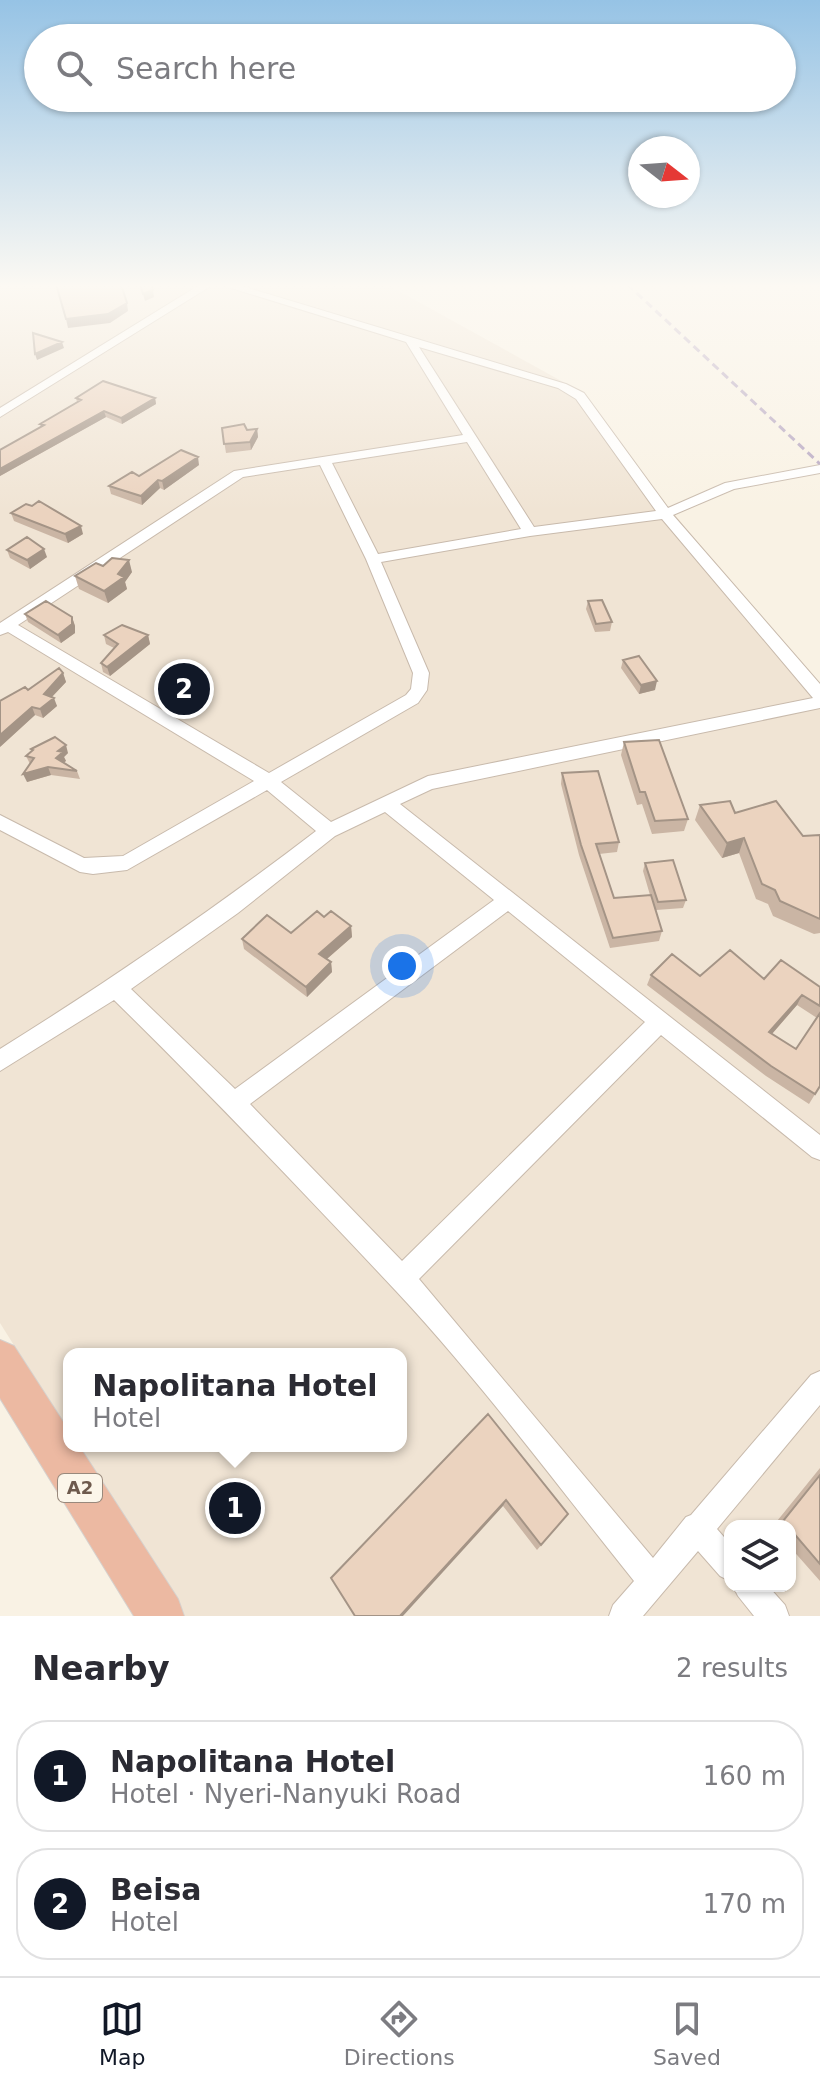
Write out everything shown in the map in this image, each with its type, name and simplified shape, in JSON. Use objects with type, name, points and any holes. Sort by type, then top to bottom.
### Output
[{"type":"highway","name":"A2","points":[[0,1360],[161,1616]]},
{"type":"street","points":[[0,413],[87,359]]},
{"type":"street","points":[[422,359],[530,532]]},
{"type":"street","points":[[475,359],[562,386],[580,396],[665,514],[820,695]]},
{"type":"street","points":[[329,831],[269,782],[3,628],[239,474],[473,437]]},
{"type":"street","points":[[0,822],[80,865],[93,867],[127,863],[412,699],[419,690],[421,673],[373,559],[324,459]]},
{"type":"street","points":[[373,559],[530,532],[665,514],[730,486],[820,469]]},
{"type":"street","points":[[0,1061],[116,988],[231,907],[329,831],[428,783],[820,702]]},
{"type":"street","points":[[386,803],[820,1149]]},
{"type":"street","points":[[235,1102],[507,901]]},
{"type":"street","points":[[116,988],[235,1102],[401,1279],[514,1409],[653,1581]]},
{"type":"street","points":[[401,1279],[660,1022]]},
{"type":"street","points":[[624,1616],[696,1527],[820,1384]]},
{"type":"street","points":[[696,1527],[724,1559]]},
{"type":"street","points":[[753,1592],[774,1616]]},
{"type":"shaded area","points":[[0,359],[522,359],[565,383],[820,689],[820,1616],[183,1616],[81,1452],[407,1452],[407,1348],[63,1348],[63,1423],[0,1323]]},
{"type":"building","points":[[103,381],[155,398],[121,418],[104,411],[0,469],[0,450],[44,425],[40,424],[81,400],[76,398]]},
{"type":"building","points":[[244,424],[247,430],[257,429],[250,442],[224,444],[222,428]]},
{"type":"building","points":[[181,450],[198,457],[162,481],[158,480],[141,496],[109,486],[132,472],[139,476]]},
{"type":"building","points":[[39,501],[81,526],[65,534],[11,513]]},
{"type":"building","points":[[27,537],[44,549],[27,560],[7,550]]},
{"type":"building","points":[[112,558],[129,560],[118,574],[124,577],[104,591],[75,576],[96,563],[103,566]]},
{"type":"building","points":[[602,600],[612,622],[596,624],[588,601]]},
{"type":"building","points":[[46,601],[72,617],[72,624],[58,635],[25,614]]},
{"type":"building","points":[[122,625],[148,635],[107,667],[101,663],[118,644],[104,635]]},
{"type":"building","points":[[639,656],[657,681],[641,685],[623,660]]},
{"type":"building","points":[[59,668],[63,673],[44,694],[54,698],[40,709],[32,707],[0,735],[0,701],[25,687],[28,690]]},
{"type":"building","points":[[55,737],[66,745],[58,751],[63,752],[56,758],[77,771],[48,767],[23,774],[34,758],[26,756],[31,749]]},
{"type":"building","points":[[659,740],[688,819],[655,821],[645,792],[640,792],[624,742]]},
{"type":"building","points":[[598,771],[619,842],[596,844],[614,898],[651,895],[662,931],[613,938],[581,845],[562,773]]},
{"type":"building","points":[[730,801],[735,813],[776,801],[803,836],[820,835],[820,919],[780,901],[775,890],[762,884],[744,838],[727,843],[700,805]]},
{"type":"building","points":[[673,860],[686,900],[658,902],[645,863]]},
{"type":"building","points":[[317,911],[324,917],[331,911],[351,926],[319,954],[331,962],[306,987],[242,939],[267,915],[291,933]]},
{"type":"building","points":[[730,950],[764,979],[781,960],[820,987],[820,1006],[802,995],[769,1032],[796,1049],[820,1013],[820,1086],[815,1094],[771,1066],[651,975],[672,954],[700,976]]},
{"type":"building","points":[[488,1414],[568,1514],[541,1545],[506,1500],[400,1616],[355,1616],[331,1578]]},
{"type":"building","points":[[820,1475],[820,1564],[796,1536],[796,1520],[784,1520]]},
{"type":"railway","points":[[708,359],[820,464]]},
{"type":"place","name":"Beisa","points":[[184,689]]},
{"type":"place","name":"Napolitana Hotel","points":[[235,1508]]}]
